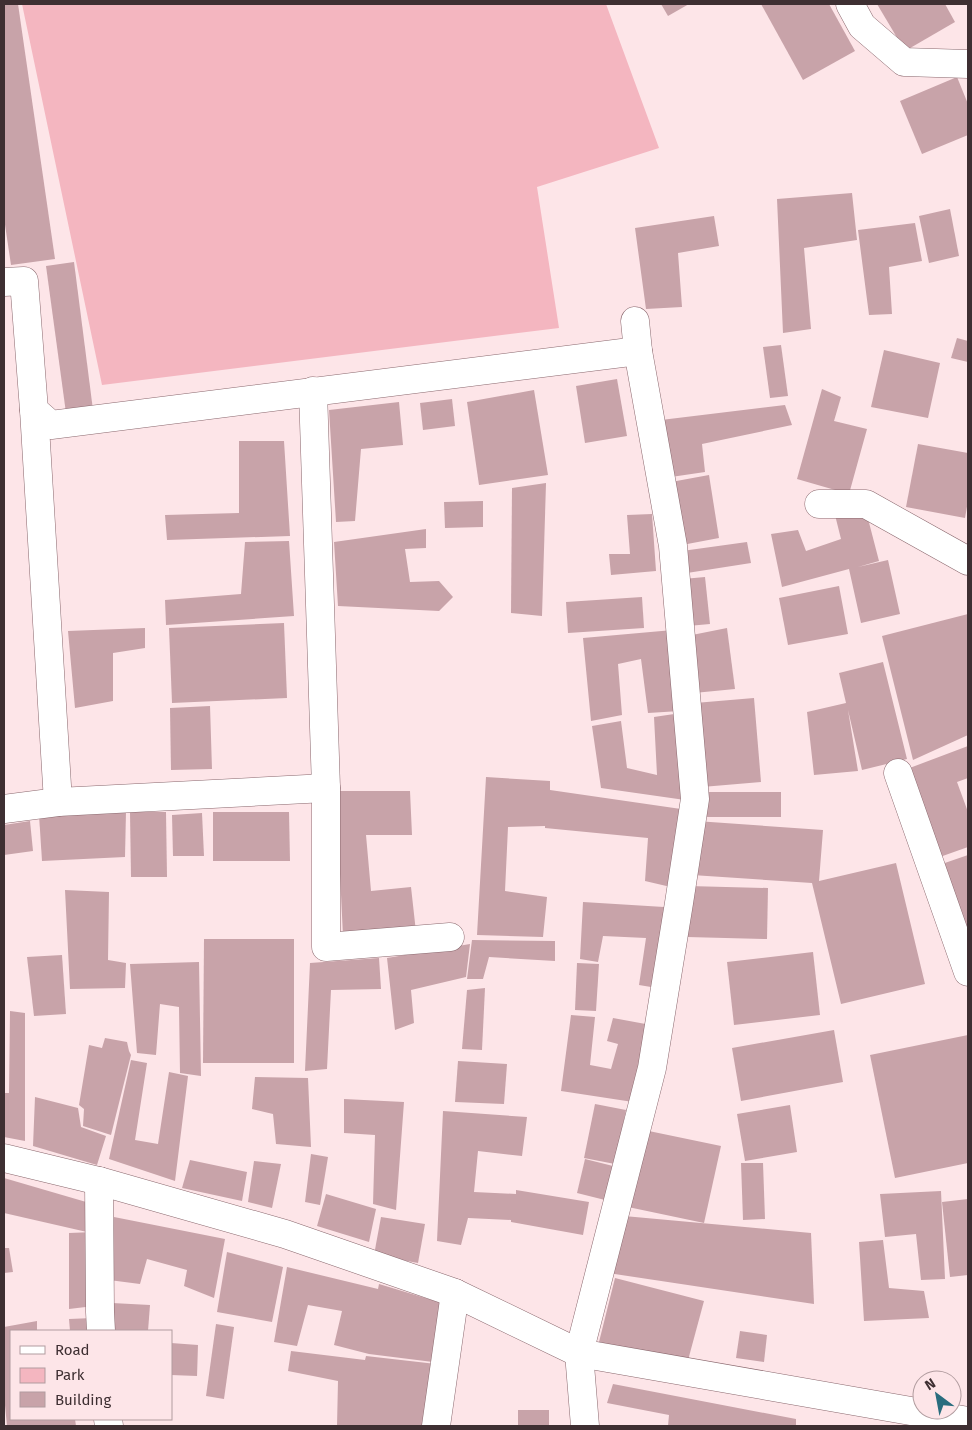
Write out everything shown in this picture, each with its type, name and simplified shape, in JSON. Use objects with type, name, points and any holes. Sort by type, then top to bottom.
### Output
[{"type":"street","points":[[850,4],[862,26],[904,62],[968,64]]},
{"type":"street","points":[[4,282],[24,281],[34,410],[58,802]]},
{"type":"street","points":[[585,1426],[579,1354],[652,1068],[695,799],[673,546],[638,351],[635,321]]},
{"type":"street","points":[[34,410],[51,425],[638,351]]},
{"type":"street","points":[[313,391],[326,788],[326,947],[450,937]]},
{"type":"street","points":[[819,504],[866,504],[968,561]]},
{"type":"street","points":[[898,772],[968,972]]},
{"type":"street","points":[[4,810],[58,802],[326,788]]},
{"type":"street","points":[[4,1158],[99,1181],[285,1234],[455,1293],[579,1354],[968,1422]]},
{"type":"street","points":[[99,1181],[101,1330]]},
{"type":"street","points":[[436,1426],[455,1293]]},
{"type":"green space","points":[[22,4],[606,4],[659,148],[537,187],[559,328],[102,385]]},
{"type":"building","points":[[4,4],[18,4],[55,259],[11,265],[4,218]]},
{"type":"building","points":[[661,4],[689,4],[668,16]]},
{"type":"building","points":[[761,4],[829,4],[855,51],[803,80]]},
{"type":"building","points":[[877,4],[945,4],[955,22],[905,51]]},
{"type":"building","points":[[957,77],[968,104],[968,135],[922,154],[900,101]]},
{"type":"building","points":[[852,193],[857,240],[804,248],[811,329],[783,333],[777,199]]},
{"type":"building","points":[[950,209],[959,256],[929,263],[919,216]]},
{"type":"building","points":[[714,216],[719,246],[678,253],[682,307],[646,309],[635,228]]},
{"type":"building","points":[[915,223],[922,261],[889,267],[892,314],[869,315],[858,230]]},
{"type":"building","points":[[74,262],[93,410],[66,413],[46,266]]},
{"type":"building","points":[[957,338],[968,341],[968,362],[951,358]]},
{"type":"building","points":[[781,345],[788,396],[770,398],[763,347]]},
{"type":"building","points":[[884,350],[940,363],[928,418],[871,407]]},
{"type":"building","points":[[617,379],[627,436],[585,443],[576,386]]},
{"type":"building","points":[[822,389],[841,397],[834,421],[867,429],[849,494],[797,479]]},
{"type":"building","points":[[534,390],[548,475],[479,485],[467,402]]},
{"type":"building","points":[[452,399],[455,426],[423,430],[420,403]]},
{"type":"building","points":[[399,402],[403,445],[361,449],[355,521],[336,522],[329,410]]},
{"type":"building","points":[[785,405],[792,425],[702,444],[705,472],[671,477],[661,420]]},
{"type":"building","points":[[239,441],[284,441],[290,536],[167,540],[165,515],[239,513]]},
{"type":"building","points":[[918,444],[968,453],[968,501],[965,518],[906,507]]},
{"type":"building","points":[[709,475],[719,538],[682,545],[671,482]]},
{"type":"building","points":[[546,483],[542,616],[511,613],[512,488]]},
{"type":"building","points":[[483,501],[483,527],[445,528],[444,502]]},
{"type":"building","points":[[834,511],[866,511],[879,561],[858,567],[888,560],[900,614],[861,623],[849,569],[782,587],[771,534],[798,530],[806,551],[841,539]]},
{"type":"building","points":[[652,514],[656,571],[611,575],[609,554],[630,554],[627,515]]},
{"type":"building","points":[[426,529],[426,548],[405,549],[410,582],[439,581],[453,597],[439,611],[338,606],[334,542]]},
{"type":"building","points":[[289,541],[294,616],[166,625],[165,600],[241,594],[245,542]]},
{"type":"building","points":[[747,542],[751,563],[687,573],[682,551]]},
{"type":"building","points":[[705,577],[710,624],[688,626],[683,579]]},
{"type":"building","points":[[839,586],[848,634],[788,645],[779,598]]},
{"type":"building","points":[[642,597],[644,628],[568,633],[566,602]]},
{"type":"building","points":[[968,614],[968,735],[913,760],[882,636]]},
{"type":"building","points":[[284,623],[287,698],[172,703],[169,628]]},
{"type":"building","points":[[145,628],[145,648],[113,653],[113,701],[75,708],[68,631]]},
{"type":"building","points":[[727,628],[735,689],[694,693],[687,636]]},
{"type":"building","points":[[673,630],[680,711],[648,713],[641,659],[618,664],[622,715],[591,721],[583,638]]},
{"type":"building","points":[[883,662],[907,759],[862,770],[848,710],[858,771],[814,775],[807,712],[846,703],[839,673]]},
{"type":"building","points":[[754,698],[761,782],[702,787],[695,703]]},
{"type":"building","points":[[210,706],[212,769],[171,770],[170,708]]},
{"type":"building","points":[[681,713],[685,800],[601,788],[592,726],[621,721],[627,768],[657,775],[654,717]]},
{"type":"building","points":[[968,746],[968,778],[957,782],[968,812],[968,847],[937,858],[907,769]]},
{"type":"building","points":[[486,777],[550,781],[550,790],[681,809],[675,888],[645,881],[648,838],[545,828],[545,826],[508,827],[505,891],[547,897],[543,937],[477,935]]},
{"type":"building","points":[[336,791],[410,791],[412,835],[366,835],[371,891],[411,887],[416,932],[343,936]]},
{"type":"building","points":[[706,792],[781,792],[781,817],[706,817]]},
{"type":"building","points":[[126,811],[125,857],[42,861],[39,815]]},
{"type":"building","points":[[130,812],[166,812],[167,877],[131,877]]},
{"type":"building","points":[[213,812],[289,812],[290,861],[213,861]]},
{"type":"building","points":[[202,813],[204,856],[173,856],[172,815]]},
{"type":"building","points":[[30,821],[33,851],[4,855],[4,825]]},
{"type":"building","points":[[696,821],[823,830],[819,881],[896,863],[925,984],[841,1004],[812,883],[692,875]]},
{"type":"building","points":[[968,855],[968,936],[939,865]]},
{"type":"building","points":[[688,886],[768,888],[767,939],[687,937]]},
{"type":"building","points":[[65,890],[109,892],[108,960],[126,963],[125,988],[70,989]]},
{"type":"building","points":[[583,902],[664,907],[657,988],[639,985],[646,938],[603,936],[598,962],[580,959]]},
{"type":"building","points":[[204,939],[294,939],[294,1063],[203,1063]]},
{"type":"building","points":[[472,940],[555,941],[555,961],[489,957],[483,979],[467,979]]},
{"type":"building","points":[[470,944],[466,977],[411,990],[414,1023],[395,1030],[387,958]]},
{"type":"building","points":[[813,952],[820,1015],[734,1025],[727,962]]},
{"type":"building","points":[[62,955],[66,1014],[34,1016],[27,957]]},
{"type":"building","points":[[379,958],[381,989],[331,990],[327,1069],[305,1071],[310,963]]},
{"type":"building","points":[[199,962],[201,1076],[180,1073],[179,1007],[160,1004],[156,1055],[137,1053],[130,964]]},
{"type":"building","points":[[577,963],[599,964],[596,1011],[575,1010]]},
{"type":"building","points":[[485,988],[482,1050],[462,1049],[467,990]]},
{"type":"building","points":[[10,1011],[25,1013],[25,1141],[4,1137],[4,1093],[9,1093]]},
{"type":"building","points":[[571,1015],[595,1017],[590,1065],[611,1069],[618,1044],[607,1041],[613,1018],[651,1025],[633,1102],[561,1091]]},
{"type":"building","points":[[834,1030],[843,1082],[741,1101],[732,1048]]},
{"type":"building","points":[[968,1035],[968,1163],[895,1178],[870,1055]]},
{"type":"building","points":[[105,1038],[127,1042],[131,1055],[111,1135],[83,1126],[84,1109],[79,1105],[89,1045],[102,1048]]},
{"type":"building","points":[[131,1060],[147,1063],[135,1140],[158,1144],[169,1072],[188,1076],[175,1181],[109,1159]]},
{"type":"building","points":[[458,1061],[507,1064],[504,1104],[455,1102]]},
{"type":"building","points":[[255,1077],[308,1078],[311,1147],[276,1144],[273,1114],[252,1109]]},
{"type":"building","points":[[35,1097],[78,1108],[81,1127],[106,1136],[97,1165],[33,1146]]},
{"type":"building","points":[[344,1099],[404,1102],[396,1210],[373,1204],[375,1135],[344,1133]]},
{"type":"building","points":[[595,1104],[626,1110],[615,1164],[584,1158]]},
{"type":"building","points":[[790,1105],[797,1152],[745,1161],[737,1114]]},
{"type":"building","points":[[443,1111],[527,1117],[522,1156],[478,1151],[474,1192],[516,1194],[516,1190],[589,1202],[583,1235],[511,1222],[511,1220],[468,1218],[461,1245],[437,1241]]},
{"type":"building","points":[[644,1130],[721,1146],[704,1223],[628,1207]]},
{"type":"building","points":[[311,1154],[328,1157],[320,1205],[305,1202]]},
{"type":"building","points":[[585,1159],[613,1166],[605,1200],[577,1193]]},
{"type":"building","points":[[190,1160],[247,1172],[242,1201],[182,1188]]},
{"type":"building","points":[[254,1161],[281,1164],[272,1208],[248,1202]]},
{"type":"building","points":[[741,1163],[763,1163],[765,1219],[743,1220]]},
{"type":"building","points":[[4,1178],[93,1204],[87,1232],[4,1213]]},
{"type":"building","points":[[941,1191],[945,1279],[921,1280],[916,1234],[885,1237],[880,1194]]},
{"type":"building","points":[[326,1194],[376,1209],[369,1242],[317,1226]]},
{"type":"building","points":[[968,1199],[968,1275],[950,1277],[942,1202]]},
{"type":"building","points":[[624,1216],[811,1233],[814,1304],[608,1273]]},
{"type":"building","points":[[114,1217],[225,1239],[214,1298],[184,1286],[187,1270],[147,1259],[140,1284],[109,1280]]},
{"type":"building","points":[[381,1217],[425,1224],[418,1263],[374,1255]]},
{"type":"building","points":[[94,1232],[94,1306],[69,1309],[69,1233]]},
{"type":"building","points":[[883,1240],[889,1288],[924,1291],[929,1318],[864,1321],[859,1242]]},
{"type":"building","points":[[4,1248],[9,1248],[13,1272],[4,1273]]},
{"type":"building","points":[[227,1252],[283,1267],[272,1322],[217,1312]]},
{"type":"building","points":[[287,1267],[378,1289],[379,1284],[445,1304],[433,1362],[369,1354],[334,1345],[342,1311],[308,1305],[297,1346],[274,1342]]},
{"type":"building","points":[[615,1278],[704,1301],[687,1364],[599,1342]]},
{"type":"building","points":[[112,1303],[150,1305],[148,1330],[111,1330]]},
{"type":"building","points":[[93,1318],[94,1330],[70,1330],[69,1319]]},
{"type":"building","points":[[37,1321],[37,1330],[10,1330],[10,1420],[75,1420],[76,1426],[7,1426],[4,1395],[4,1327]]},
{"type":"building","points":[[216,1324],[234,1327],[224,1399],[206,1396]]},
{"type":"building","points":[[740,1331],[767,1335],[764,1362],[736,1358]]},
{"type":"building","points":[[172,1343],[198,1345],[197,1376],[172,1375]]},
{"type":"building","points":[[291,1351],[365,1360],[366,1356],[436,1364],[425,1426],[337,1426],[338,1381],[288,1371]]},
{"type":"building","points":[[613,1384],[796,1419],[796,1426],[668,1426],[669,1415],[607,1403]]},
{"type":"building","points":[[518,1410],[549,1410],[549,1426],[518,1426]]}]
